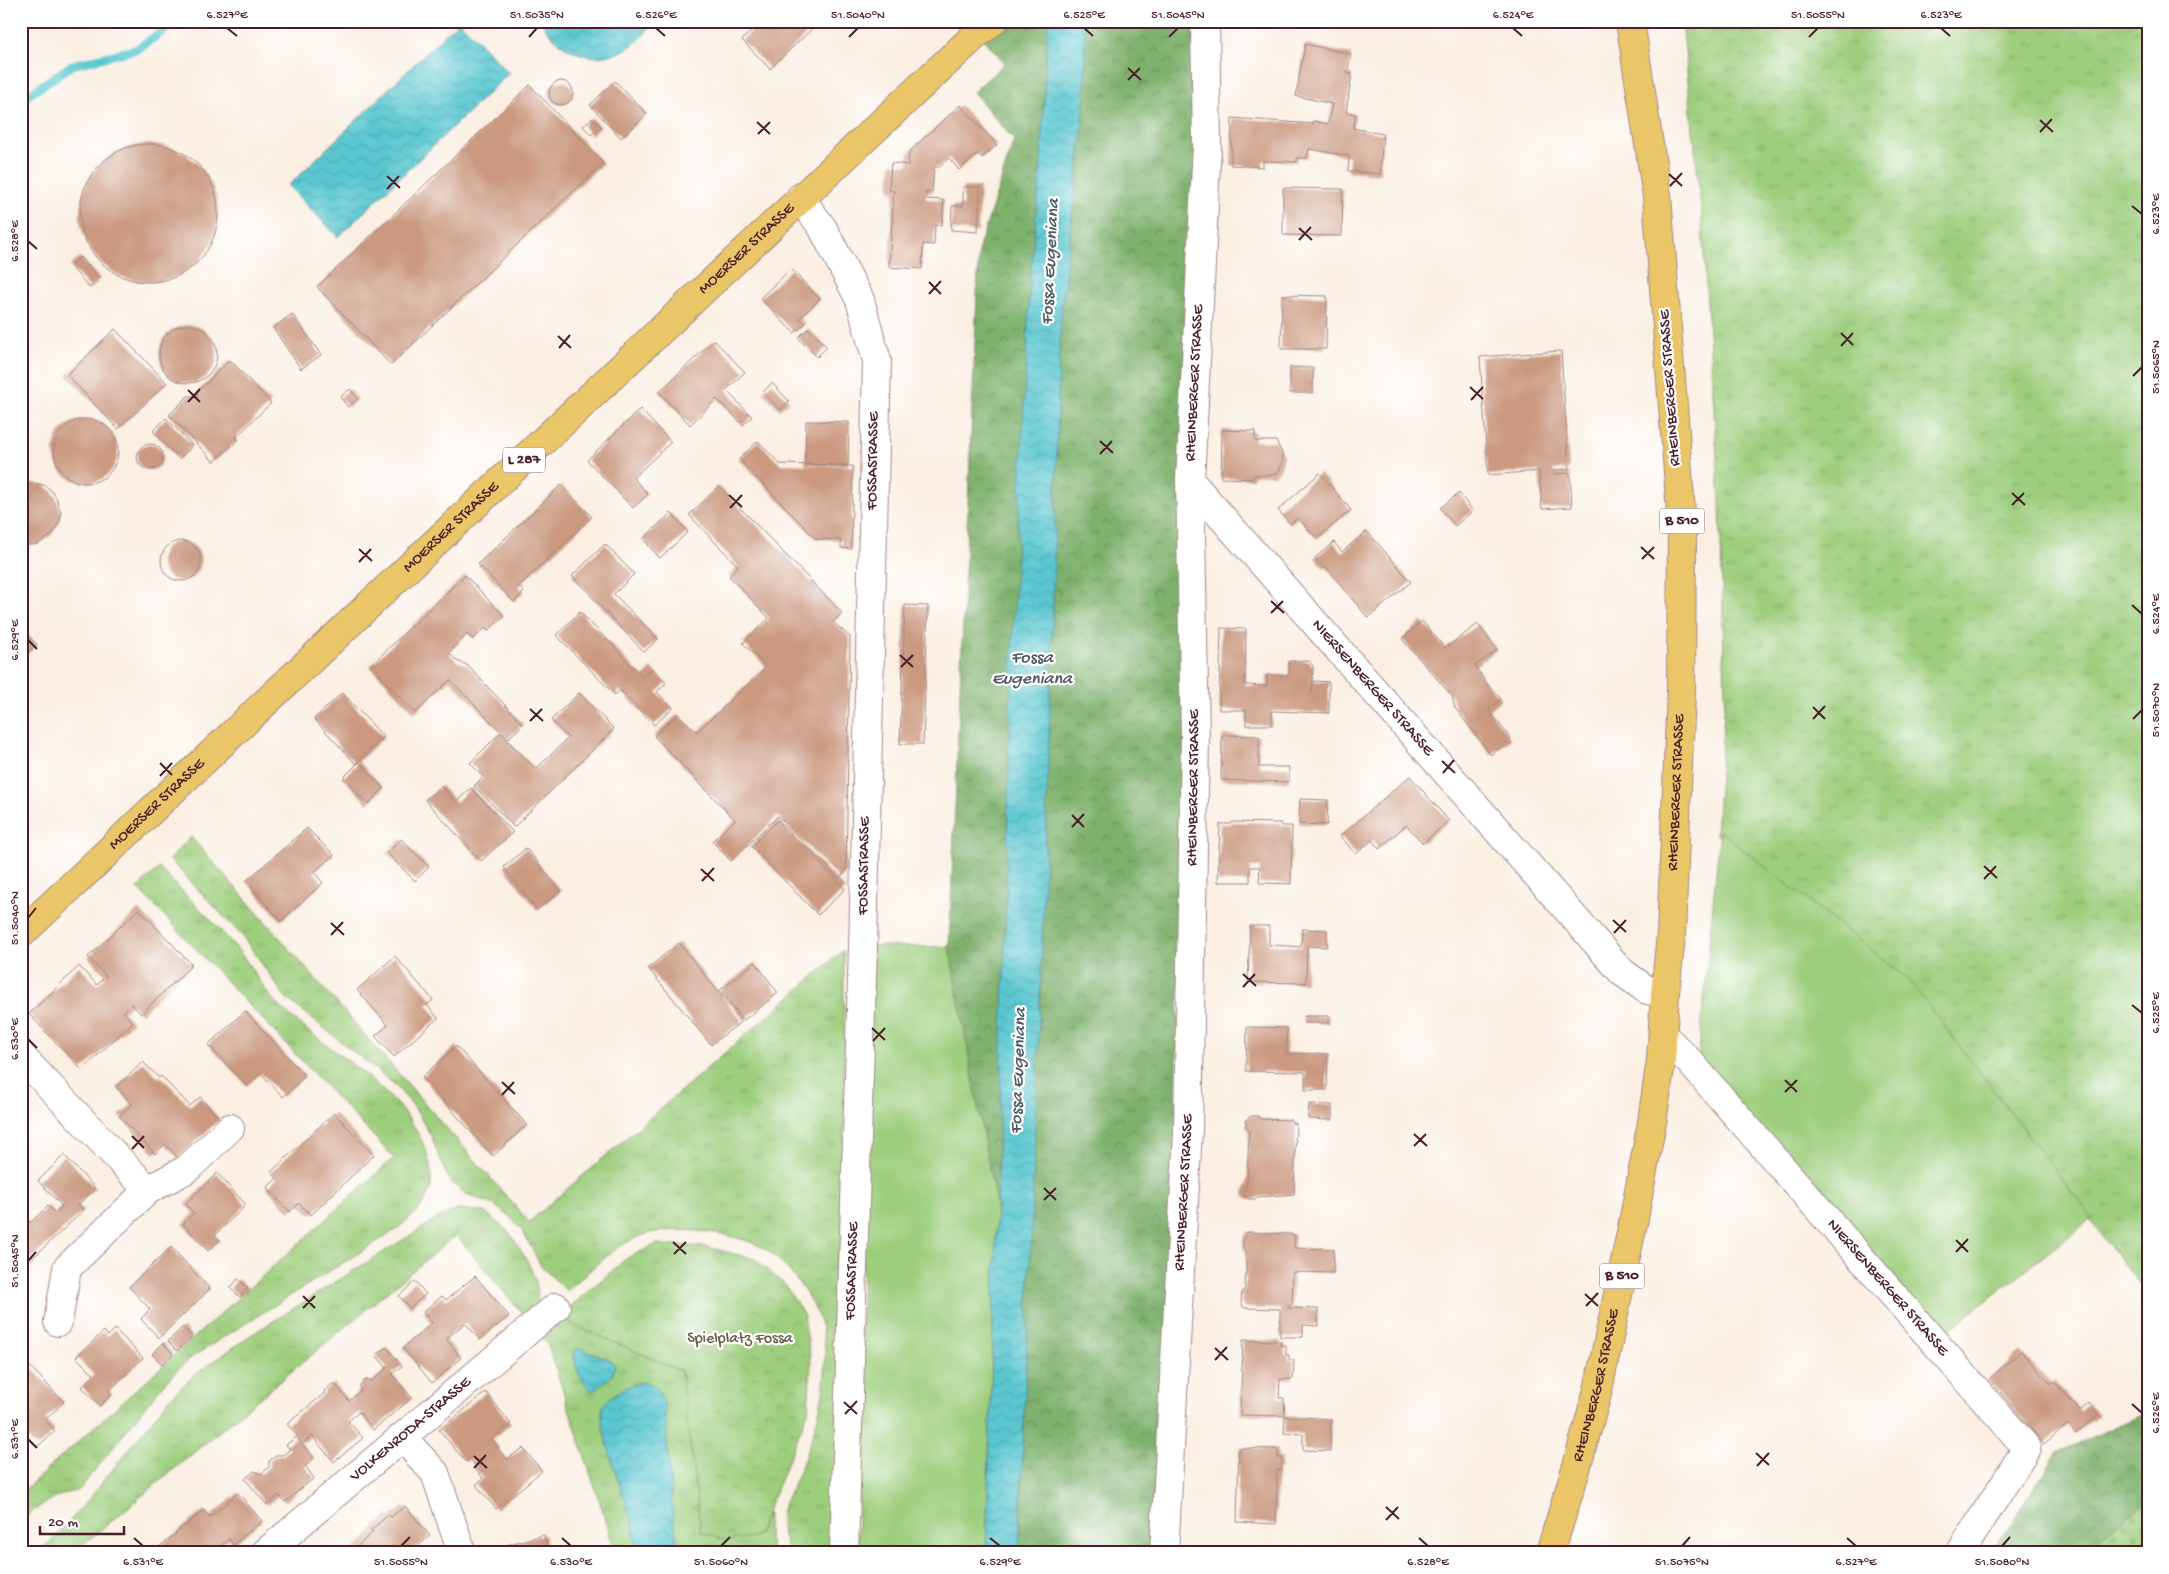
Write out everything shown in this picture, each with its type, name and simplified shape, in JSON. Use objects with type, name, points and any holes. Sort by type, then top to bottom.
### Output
[{"type":"main road","name":"MOERSER STRASSE","points":[[21,934],[342,628],[800,198],[978,33],[994,21]]},
{"type":"main road","name":"RHEINBERGER STRASSE","points":[[1550,1553],[1598,1390],[1614,1318],[1652,1122],[1663,1036],[1665,993],[1672,935],[1681,691],[1682,525],[1657,196],[1630,21]]},
{"type":"street","name":"RHEINBERGER STRASSE","points":[[1164,1553],[1188,1132],[1195,737],[1190,481],[1207,145],[1205,21]]},
{"type":"street","name":"FOSSASTRASSE","points":[[800,198],[822,227],[860,300],[877,361],[863,947],[844,1553]]},
{"type":"street","name":"NIERSENBERGER STRASSE","points":[[1190,481],[1622,972],[1647,990],[1665,993]]},
{"type":"street","name":"NIERSENBERGER STRASSE","points":[[1663,1036],[1689,1061],[2026,1448],[1960,1553]]},
{"type":"street","points":[[21,1056],[148,1190]]},
{"type":"street","points":[[58,1322],[67,1268],[148,1190],[187,1169],[230,1128]]},
{"type":"street","name":"VOLKENRODA-STRASSE","points":[[265,1553],[556,1307]]},
{"type":"street","points":[[402,1437],[435,1473],[462,1553]]},
{"type":"green space","points":[[993,21],[1205,21],[1164,1553],[1019,1553],[1031,1224],[997,1211],[949,947],[979,248],[1014,140],[973,92],[1005,63],[978,33]]},
{"type":"green space","points":[[1682,21],[2148,21],[2148,1295],[1904,981],[1716,834],[1725,697],[1720,504],[1701,209]]},
{"type":"green space","points":[[1720,831],[1907,978],[2092,1218],[1935,1341],[1698,1062]]},
{"type":"green space","points":[[191,837],[529,1222],[844,950],[844,1338],[837,1553],[789,1553],[782,1531],[782,1509],[810,1444],[817,1422],[825,1375],[825,1351],[819,1318],[807,1295],[791,1273],[774,1255],[765,1249],[738,1238],[705,1232],[656,1232],[632,1239],[622,1245],[567,1291],[541,1266],[522,1230],[509,1216],[494,1205],[466,1194],[451,1182],[423,1122],[414,1107],[395,1085],[285,997],[244,938],[169,859]]},
{"type":"green space","points":[[159,868],[233,944],[274,1001],[301,1025],[369,1078],[407,1117],[421,1140],[430,1165],[431,1186],[419,1209],[394,1231],[195,1355],[161,1387],[79,1490],[63,1494],[46,1502],[21,1520],[21,1493],[394,1158],[138,888]]},
{"type":"green space","points":[[869,946],[949,947],[997,1211],[986,1553],[857,1553]]},
{"type":"green space","points":[[460,1209],[485,1212],[509,1232],[528,1262],[536,1282],[539,1307],[527,1319],[456,1235],[73,1553],[39,1553],[38,1551],[49,1543],[85,1504],[170,1398],[193,1376],[251,1335],[441,1216]]},
{"type":"green space","name":"Spielplatz Fossa","points":[[657,1244],[707,1247],[755,1259],[786,1286],[804,1316],[811,1363],[808,1412],[757,1536],[726,1541],[701,1532],[681,1371],[572,1324],[563,1313],[627,1258]]},
{"type":"green space","points":[[563,1313],[572,1324],[681,1371],[701,1532],[757,1536],[768,1513],[768,1535],[773,1553],[614,1553],[608,1527],[548,1345],[538,1334]]},
{"type":"green space","points":[[2148,1412],[2148,1553],[1991,1553],[2057,1453]]},
{"type":"green space","points":[[2148,1501],[2148,1553],[2082,1553]]},
{"type":"water","points":[[459,21],[509,73],[338,237],[288,186]]},
{"type":"water","points":[[541,21],[654,21],[642,36],[628,48],[598,57],[582,54],[567,48],[553,37]]},
{"type":"water","name":"Fossa Eugeniana","points":[[1048,21],[1084,21],[1084,106],[1065,274],[1059,359],[1047,807],[1019,1553],[986,1553],[1005,942],[1011,675],[1030,279],[1040,175]]},
{"type":"water","points":[[580,1348],[608,1359],[615,1365],[613,1375],[593,1391],[581,1379],[576,1367],[574,1350]]},
{"type":"water","points":[[645,1382],[657,1390],[664,1404],[678,1553],[637,1553],[632,1522],[604,1429],[603,1407],[610,1397],[621,1390]]},
{"type":"building","points":[[762,21],[820,21],[770,69],[742,40]]},
{"type":"building","points":[[1305,44],[1351,54],[1347,73],[1352,74],[1346,112],[1356,114],[1353,128],[1383,134],[1380,174],[1348,171],[1349,156],[1309,149],[1307,158],[1297,158],[1297,162],[1263,161],[1263,167],[1231,165],[1232,118],[1313,124],[1313,121],[1328,124],[1332,104],[1296,96]]},
{"type":"building","points":[[561,81],[569,85],[573,93],[569,101],[561,105],[553,101],[549,93],[553,85]]},
{"type":"building","points":[[615,81],[647,114],[621,138],[590,105]]},
{"type":"building","points":[[530,85],[603,163],[391,365],[317,287]]},
{"type":"building","points":[[960,105],[997,145],[982,158],[978,153],[959,170],[949,158],[939,167],[934,167],[932,193],[926,192],[926,199],[944,200],[942,225],[935,225],[934,245],[923,244],[922,269],[889,267],[894,191],[889,190],[891,163],[908,165],[909,152]]},
{"type":"building","points":[[592,118],[601,127],[591,135],[583,126]]},
{"type":"building","points":[[149,144],[175,149],[198,164],[213,187],[218,213],[213,239],[198,262],[175,277],[149,282],[123,277],[100,262],[85,239],[80,213],[85,187],[100,164],[123,149]]},
{"type":"building","points":[[963,187],[980,187],[978,232],[951,230],[952,206],[963,206]]},
{"type":"building","points":[[1283,188],[1343,189],[1342,236],[1283,235]]},
{"type":"building","points":[[80,257],[100,279],[90,288],[70,266]]},
{"type":"building","points":[[791,269],[820,299],[800,318],[805,324],[794,333],[760,298]]},
{"type":"building","points":[[1282,295],[1327,296],[1326,349],[1281,349]]},
{"type":"building","points":[[292,314],[321,355],[301,369],[273,328]]},
{"type":"building","points":[[188,325],[204,330],[212,338],[217,354],[212,370],[204,378],[188,383],[172,378],[164,370],[159,354],[164,338],[172,330]]},
{"type":"building","points":[[808,328],[827,347],[817,357],[798,338]]},
{"type":"building","points":[[115,329],[167,383],[118,429],[67,375]]},
{"type":"building","points":[[714,340],[745,372],[726,390],[752,417],[743,425],[717,399],[690,425],[659,392]]},
{"type":"building","points":[[1561,351],[1569,469],[1553,470],[1554,474],[1570,473],[1572,507],[1542,509],[1539,471],[1488,475],[1480,357]]},
{"type":"building","points":[[230,360],[271,403],[236,437],[238,440],[214,462],[169,415],[188,396],[197,396],[198,391]]},
{"type":"building","points":[[1290,367],[1313,368],[1313,393],[1290,393]]},
{"type":"building","points":[[772,383],[789,401],[780,410],[763,392]]},
{"type":"building","points":[[350,389],[358,399],[348,407],[340,397]]},
{"type":"building","points":[[640,409],[671,442],[633,478],[648,494],[633,508],[587,460]]},
{"type":"building","points":[[166,418],[193,446],[179,459],[153,431]]},
{"type":"building","points":[[86,419],[104,425],[112,433],[118,451],[112,469],[104,477],[86,483],[68,477],[60,469],[54,451],[60,433],[68,425]]},
{"type":"building","points":[[806,421],[849,422],[848,465],[805,464]]},
{"type":"building","points":[[1222,430],[1255,431],[1255,441],[1276,441],[1283,455],[1283,462],[1279,471],[1275,475],[1254,475],[1253,479],[1221,478]]},
{"type":"building","points":[[758,441],[780,464],[853,466],[851,549],[841,548],[841,540],[816,539],[739,459]]},
{"type":"building","points":[[150,444],[159,448],[163,457],[159,466],[150,470],[141,466],[137,457],[141,448]]},
{"type":"building","points":[[1320,473],[1351,510],[1317,539],[1298,518],[1290,524],[1278,510]]},
{"type":"building","points":[[28,482],[44,485],[51,490],[56,497],[61,513],[60,521],[52,535],[38,544],[21,545],[21,483]]},
{"type":"building","points":[[561,485],[592,517],[519,586],[524,592],[514,602],[478,564]]},
{"type":"building","points":[[719,486],[842,613],[833,622],[850,637],[846,872],[838,878],[778,816],[731,861],[712,841],[735,820],[654,736],[678,714],[697,732],[766,667],[743,643],[769,618],[729,576],[738,566],[689,515]]},
{"type":"building","points":[[1459,493],[1473,511],[1455,526],[1440,508]]},
{"type":"building","points":[[671,513],[688,532],[660,558],[643,539]]},
{"type":"building","points":[[1367,531],[1411,582],[1368,618],[1326,567],[1324,568],[1315,558],[1334,542],[1342,552]]},
{"type":"building","points":[[185,541],[192,544],[198,550],[201,561],[200,569],[192,578],[185,581],[177,581],[170,578],[162,569],[161,557],[164,550],[173,542]]},
{"type":"building","points":[[605,544],[634,574],[614,594],[658,639],[644,652],[572,576]]},
{"type":"building","points":[[465,575],[504,616],[488,631],[485,628],[473,639],[467,634],[449,653],[457,661],[467,665],[523,724],[508,739],[450,680],[415,713],[370,666]]},
{"type":"building","points":[[905,605],[928,606],[923,744],[900,744]]},
{"type":"building","points":[[580,612],[643,677],[652,668],[666,683],[657,692],[673,708],[654,725],[620,690],[615,695],[556,635]]},
{"type":"building","points":[[1422,621],[1445,648],[1478,624],[1497,650],[1475,666],[1487,684],[1501,699],[1489,710],[1511,739],[1491,755],[1455,708],[1452,696],[1402,639]]},
{"type":"building","points":[[21,628],[37,645],[21,659]]},
{"type":"building","points":[[1221,628],[1246,629],[1245,685],[1267,686],[1267,675],[1289,675],[1289,661],[1309,661],[1313,666],[1312,693],[1313,681],[1329,682],[1329,713],[1272,711],[1272,725],[1246,725],[1246,710],[1219,710]]},
{"type":"building","points":[[342,693],[384,737],[356,764],[314,719]]},
{"type":"building","points":[[579,693],[614,729],[514,827],[474,786],[483,777],[470,763],[500,733],[536,769],[568,738],[551,720]]},
{"type":"building","points":[[1222,735],[1259,736],[1259,767],[1289,767],[1289,782],[1221,780]]},
{"type":"building","points":[[359,762],[384,788],[368,804],[343,778]]},
{"type":"building","points":[[1410,776],[1449,821],[1423,843],[1406,825],[1379,849],[1372,840],[1356,854],[1340,836]]},
{"type":"building","points":[[441,786],[456,802],[471,788],[513,832],[481,861],[425,800]]},
{"type":"building","points":[[1300,799],[1328,800],[1327,825],[1299,824]]},
{"type":"building","points":[[778,820],[845,889],[818,915],[751,846]]},
{"type":"building","points":[[1232,822],[1281,823],[1281,826],[1292,826],[1291,884],[1259,883],[1260,867],[1250,867],[1250,882],[1218,882],[1220,824],[1231,824]]},
{"type":"building","points":[[307,828],[334,855],[314,872],[323,883],[281,921],[246,881]]},
{"type":"building","points":[[401,839],[429,867],[415,881],[387,853]]},
{"type":"building","points":[[526,848],[561,891],[537,910],[504,867]]},
{"type":"building","points":[[139,909],[192,965],[141,1014],[132,1004],[123,1012],[133,1022],[82,1070],[29,1014],[79,966],[97,985],[106,976],[88,957]]},
{"type":"building","points":[[1250,926],[1269,926],[1269,945],[1301,947],[1302,929],[1327,930],[1327,947],[1307,946],[1306,983],[1248,982]]},
{"type":"building","points":[[679,943],[742,1021],[711,1045],[648,968]]},
{"type":"building","points":[[395,956],[433,1000],[427,1005],[438,1018],[394,1057],[375,1036],[388,1025],[357,990]]},
{"type":"building","points":[[755,962],[778,993],[744,1020],[720,990]]},
{"type":"building","points":[[245,1011],[305,1076],[283,1097],[261,1073],[247,1086],[208,1045]]},
{"type":"building","points":[[1304,1016],[1329,1016],[1329,1023],[1304,1023]]},
{"type":"building","points":[[1247,1027],[1287,1028],[1286,1053],[1328,1054],[1327,1090],[1305,1090],[1305,1072],[1246,1071]]},
{"type":"building","points":[[456,1046],[527,1125],[493,1156],[422,1077]]},
{"type":"building","points":[[143,1062],[159,1078],[161,1076],[190,1106],[200,1097],[220,1119],[178,1158],[165,1144],[155,1154],[119,1116],[132,1104],[116,1087]]},
{"type":"building","points":[[1309,1104],[1332,1105],[1332,1120],[1308,1119]]},
{"type":"building","points":[[334,1113],[374,1155],[311,1215],[299,1203],[290,1212],[267,1188],[277,1178],[271,1172]]},
{"type":"building","points":[[1251,1116],[1258,1116],[1260,1119],[1292,1120],[1292,1123],[1296,1123],[1294,1194],[1258,1197],[1255,1199],[1249,1199],[1244,1195],[1247,1185],[1249,1130],[1246,1127],[1246,1120]]},
{"type":"building","points":[[64,1155],[95,1188],[78,1205],[84,1210],[21,1269],[21,1226],[27,1220],[30,1223],[48,1206],[55,1213],[62,1206],[38,1181]]},
{"type":"building","points":[[217,1173],[246,1205],[215,1235],[220,1240],[208,1251],[183,1224],[194,1213],[185,1204]]},
{"type":"building","points":[[1247,1232],[1295,1235],[1294,1248],[1334,1249],[1333,1273],[1293,1272],[1292,1305],[1288,1305],[1288,1308],[1318,1309],[1318,1326],[1303,1325],[1303,1337],[1280,1337],[1280,1309],[1244,1308],[1241,1302],[1242,1292],[1245,1288],[1246,1270],[1246,1252],[1243,1248],[1243,1239]]},
{"type":"building","points":[[171,1247],[210,1289],[159,1338],[141,1319],[150,1309],[129,1287]]},
{"type":"building","points":[[475,1276],[509,1316],[480,1340],[465,1323],[446,1339],[461,1358],[432,1383],[403,1348],[432,1323],[423,1312],[442,1296],[446,1300]]},
{"type":"building","points":[[238,1279],[248,1288],[240,1297],[230,1288]]},
{"type":"building","points":[[415,1281],[426,1294],[410,1308],[399,1296]]},
{"type":"building","points":[[183,1327],[192,1337],[177,1351],[168,1341]]},
{"type":"building","points":[[115,1329],[143,1358],[109,1391],[112,1394],[100,1406],[82,1387],[94,1375],[76,1357],[104,1331],[108,1336]]},
{"type":"building","points":[[1243,1340],[1281,1341],[1280,1345],[1286,1345],[1286,1355],[1289,1355],[1289,1360],[1294,1360],[1293,1379],[1280,1379],[1279,1398],[1284,1398],[1285,1416],[1240,1415]]},
{"type":"building","points":[[163,1343],[173,1354],[162,1364],[152,1354]]},
{"type":"building","points":[[387,1347],[402,1366],[392,1374],[412,1398],[373,1430],[359,1412],[348,1421],[363,1438],[334,1462],[312,1436],[303,1443],[287,1424],[325,1393],[324,1391],[334,1383],[349,1401],[360,1391],[360,1385],[365,1380],[372,1381],[387,1368],[376,1355]]},
{"type":"building","points":[[2021,1351],[2051,1384],[2054,1381],[2080,1411],[2089,1403],[2098,1415],[2075,1434],[2068,1424],[2044,1444],[1989,1379]]},
{"type":"building","points":[[21,1357],[64,1402],[45,1420],[55,1431],[37,1447],[21,1432]]},
{"type":"building","points":[[486,1392],[511,1424],[492,1439],[498,1449],[507,1459],[523,1448],[542,1471],[496,1509],[476,1485],[483,1478],[476,1467],[469,1458],[466,1462],[439,1430]]},
{"type":"building","points":[[1285,1416],[1331,1419],[1330,1451],[1303,1450],[1303,1434],[1284,1433]]},
{"type":"building","points":[[296,1437],[314,1458],[305,1466],[314,1478],[285,1502],[279,1495],[267,1505],[245,1479],[254,1471],[261,1474],[269,1467],[269,1461],[277,1455],[283,1455],[290,1449],[286,1445]]},
{"type":"building","points":[[1239,1448],[1278,1449],[1278,1458],[1282,1458],[1281,1470],[1277,1470],[1276,1524],[1237,1522]]},
{"type":"building","points":[[238,1493],[262,1521],[233,1545],[229,1539],[212,1553],[152,1553],[204,1510],[210,1517]]},
{"type":"building","points":[[405,1506],[430,1536],[409,1553],[350,1553],[388,1515],[391,1517]]},
{"type":"building","points":[[544,1535],[549,1553],[500,1553],[499,1547]]},
{"type":"building","points":[[327,1546],[333,1553],[318,1553]]},
{"type":"waterway","points":[[21,100],[72,65],[137,49],[178,21]]}]
